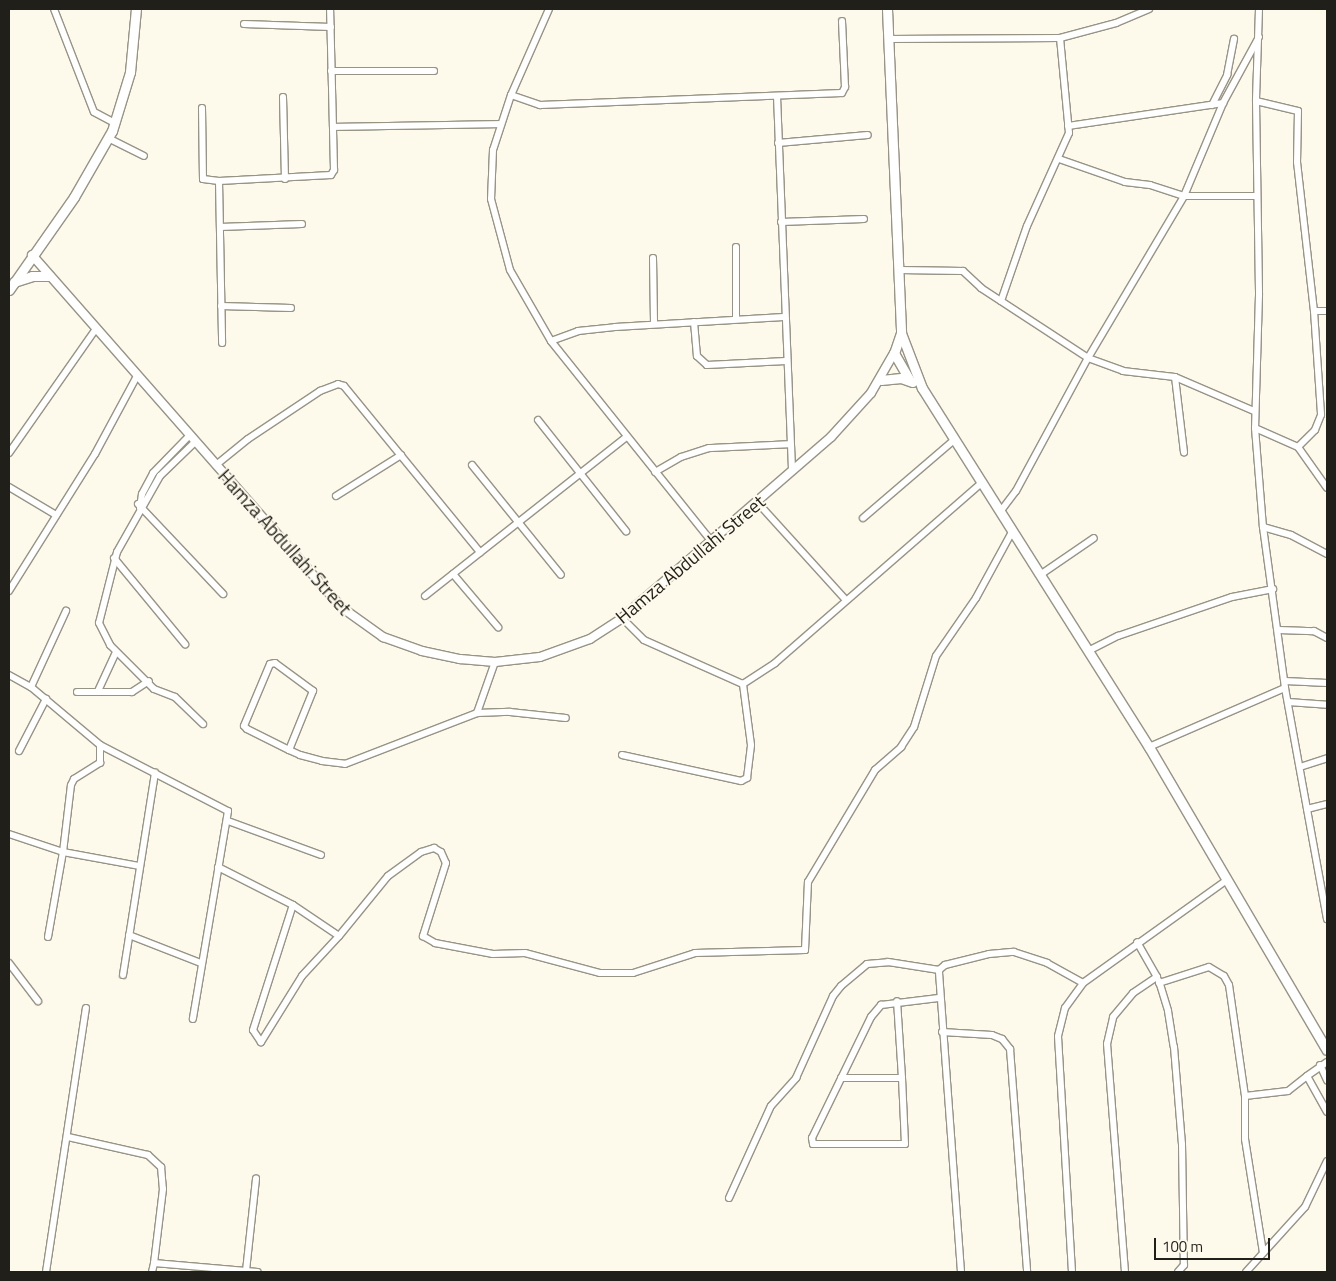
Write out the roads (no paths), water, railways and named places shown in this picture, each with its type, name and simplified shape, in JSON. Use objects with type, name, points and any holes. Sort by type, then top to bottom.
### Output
[{"type":"main road","points":[[11,286],[74,197],[115,123],[130,72],[136,9]]},
{"type":"main road","points":[[888,9],[900,270],[901,333],[909,358],[922,388],[1149,747],[1326,1042]]},
{"type":"main road","points":[[11,286],[32,276],[49,276]]},
{"type":"main road","points":[[901,333],[894,353],[910,381]]},
{"type":"main road","points":[[894,353],[909,358]]},
{"type":"main road","points":[[880,380],[890,378],[910,381],[922,388]]},
{"type":"street","points":[[54,9],[94,112],[115,123]]},
{"type":"street","points":[[202,108],[201,176],[219,181],[331,175],[333,127],[330,9]]},
{"type":"street","points":[[549,9],[510,95],[493,150],[491,199],[510,270],[551,341],[712,542]]},
{"type":"street","points":[[889,39],[1060,38],[1116,23],[1149,9]]},
{"type":"street","points":[[1259,9],[1260,34],[1256,101],[1259,295],[1254,428],[1263,528],[1279,630],[1285,684],[1307,809],[1324,882],[1327,919]]},
{"type":"street","points":[[510,95],[540,105],[777,96],[844,91],[842,21]]},
{"type":"street","points":[[244,24],[331,27]]},
{"type":"street","points":[[1000,512],[1016,491],[1088,358],[1184,196],[1223,103],[1260,34]]},
{"type":"street","points":[[1001,301],[1027,226],[1059,159],[1069,133],[1060,38]]},
{"type":"street","points":[[1212,105],[1227,75],[1234,39]]},
{"type":"street","points":[[332,71],[434,71]]},
{"type":"street","points":[[777,96],[784,317],[792,470]]},
{"type":"street","points":[[283,97],[285,178]]},
{"type":"street","points":[[1256,101],[1298,111],[1301,211],[1314,312],[1321,415],[1315,430],[1298,447]]},
{"type":"street","points":[[1068,126],[1223,103]]},
{"type":"street","points":[[333,127],[501,124]]},
{"type":"street","points":[[778,143],[868,135]]},
{"type":"street","points":[[108,138],[144,156]]},
{"type":"street","points":[[1059,159],[1125,182],[1150,184],[1184,196],[1256,196]]},
{"type":"street","points":[[219,181],[222,342]]},
{"type":"street","points":[[781,222],[864,219]]},
{"type":"street","points":[[220,227],[302,224]]},
{"type":"street","points":[[736,247],[736,319]]},
{"type":"street","name":"Hamza Abdullahi Street","points":[[32,255],[340,607],[361,624],[383,637],[422,651],[495,662],[540,657],[573,647],[622,618],[831,437],[880,380],[894,353]]},
{"type":"street","points":[[653,258],[654,324]]},
{"type":"street","points":[[900,270],[955,268],[1001,301],[1088,358],[1123,371],[1175,377],[1254,411]]},
{"type":"street","points":[[221,306],[291,308]]},
{"type":"street","points":[[1314,312],[1327,311]]},
{"type":"street","points":[[551,341],[578,331],[654,324],[784,317]]},
{"type":"street","points":[[694,322],[697,356],[706,365],[786,361]]},
{"type":"street","points":[[9,453],[96,330]]},
{"type":"street","points":[[9,590],[95,454],[137,376]]},
{"type":"street","points":[[1175,377],[1184,452]]},
{"type":"street","points":[[216,465],[248,439],[320,390],[338,384],[344,386],[480,552]]},
{"type":"street","points":[[538,420],[626,531]]},
{"type":"street","points":[[1254,428],[1298,447],[1327,488]]},
{"type":"street","points":[[141,509],[153,473],[190,435]]},
{"type":"street","points":[[425,596],[626,437]]},
{"type":"street","points":[[863,518],[954,440]]},
{"type":"street","points":[[195,442],[160,476],[114,558],[100,623],[105,638],[116,652],[149,681],[154,689],[175,697],[203,724]]},
{"type":"street","points":[[655,472],[681,457],[709,448],[790,444]]},
{"type":"street","points":[[336,496],[400,455]]},
{"type":"street","points":[[472,465],[561,575]]},
{"type":"street","points":[[742,684],[775,663],[981,484]]},
{"type":"street","points":[[9,487],[56,515]]},
{"type":"street","points":[[757,502],[846,600]]},
{"type":"street","points":[[141,509],[222,594]]},
{"type":"street","points":[[1263,528],[1290,535],[1327,554]]},
{"type":"street","points":[[293,905],[253,1030],[260,1042],[302,976],[339,936],[388,876],[421,852],[434,848],[441,852],[446,863],[422,936],[435,942],[493,954],[525,954],[600,973],[633,974],[695,953],[805,950],[808,882],[875,770],[901,747],[914,728],[936,656],[976,598],[1012,532]]},
{"type":"street","points":[[1040,575],[1094,538]]},
{"type":"street","points":[[114,558],[185,644]]},
{"type":"street","points":[[453,574],[498,627]]},
{"type":"street","points":[[1088,650],[1232,597],[1273,589]]},
{"type":"street","points":[[31,687],[66,611]]},
{"type":"street","points":[[622,618],[644,640],[742,684]]},
{"type":"street","points":[[1279,630],[1314,631],[1327,638]]},
{"type":"street","points":[[98,691],[116,652]]},
{"type":"street","points":[[477,713],[495,662]]},
{"type":"street","points":[[289,750],[313,692],[275,663],[270,664],[244,726],[289,750],[345,764],[477,713],[510,712],[566,718]]},
{"type":"street","points":[[9,675],[31,687],[100,745],[224,806],[228,811],[228,821],[201,963],[194,1019]]},
{"type":"street","points":[[77,692],[132,692],[149,681]]},
{"type":"street","points":[[622,756],[741,781],[747,778],[751,744],[742,684]]},
{"type":"street","points":[[1149,747],[1285,684],[1327,684]]},
{"type":"street","points":[[20,751],[46,699]]},
{"type":"street","points":[[1288,702],[1327,705]]},
{"type":"street","points":[[48,937],[63,852],[71,785],[74,779],[100,763],[100,745]]},
{"type":"street","points":[[1300,767],[1327,758]]},
{"type":"street","points":[[123,975],[155,773]]},
{"type":"street","points":[[1307,809],[1327,804]]},
{"type":"street","points":[[228,821],[321,855]]},
{"type":"street","points":[[9,834],[63,852],[139,866]]},
{"type":"street","points":[[218,867],[293,905],[339,936]]},
{"type":"street","points":[[1072,1272],[1058,1036],[1065,1008],[1083,983],[1137,942],[1228,879]]},
{"type":"street","points":[[129,935],[201,963]]},
{"type":"street","points":[[1137,942],[1158,980],[1168,1011],[1174,1046],[1182,1144],[1184,1265],[1178,1272]]},
{"type":"street","points":[[729,1198],[771,1106],[796,1078],[833,996],[841,986],[867,964],[888,962],[939,970],[945,965],[989,954],[1014,952],[1047,962],[1083,983]]},
{"type":"street","points":[[9,963],[38,1001]]},
{"type":"street","points":[[1125,1272],[1106,1044],[1113,1017],[1132,993],[1158,980],[1208,967],[1224,976],[1229,985],[1237,1024],[1245,1096],[1245,1139],[1264,1253]]},
{"type":"street","points":[[939,970],[939,998],[961,1272]]},
{"type":"street","points":[[897,1001],[905,1144],[813,1144],[812,1138],[841,1078],[871,1017],[881,1005],[897,1001],[939,998]]},
{"type":"street","points":[[46,1272],[86,1008]]},
{"type":"street","points":[[942,1032],[992,1034],[1002,1039],[1010,1049],[1027,1272]]},
{"type":"street","points":[[1245,1096],[1288,1091],[1327,1062]]},
{"type":"street","points":[[1320,1066],[1327,1080]]},
{"type":"street","points":[[1307,1076],[1327,1112]]},
{"type":"street","points":[[841,1078],[902,1078]]},
{"type":"street","points":[[68,1136],[148,1156],[158,1163],[163,1189],[152,1272]]},
{"type":"street","points":[[1246,1272],[1305,1207],[1327,1161]]},
{"type":"street","points":[[246,1271],[256,1179]]},
{"type":"street","points":[[154,1263],[258,1272]]}]
